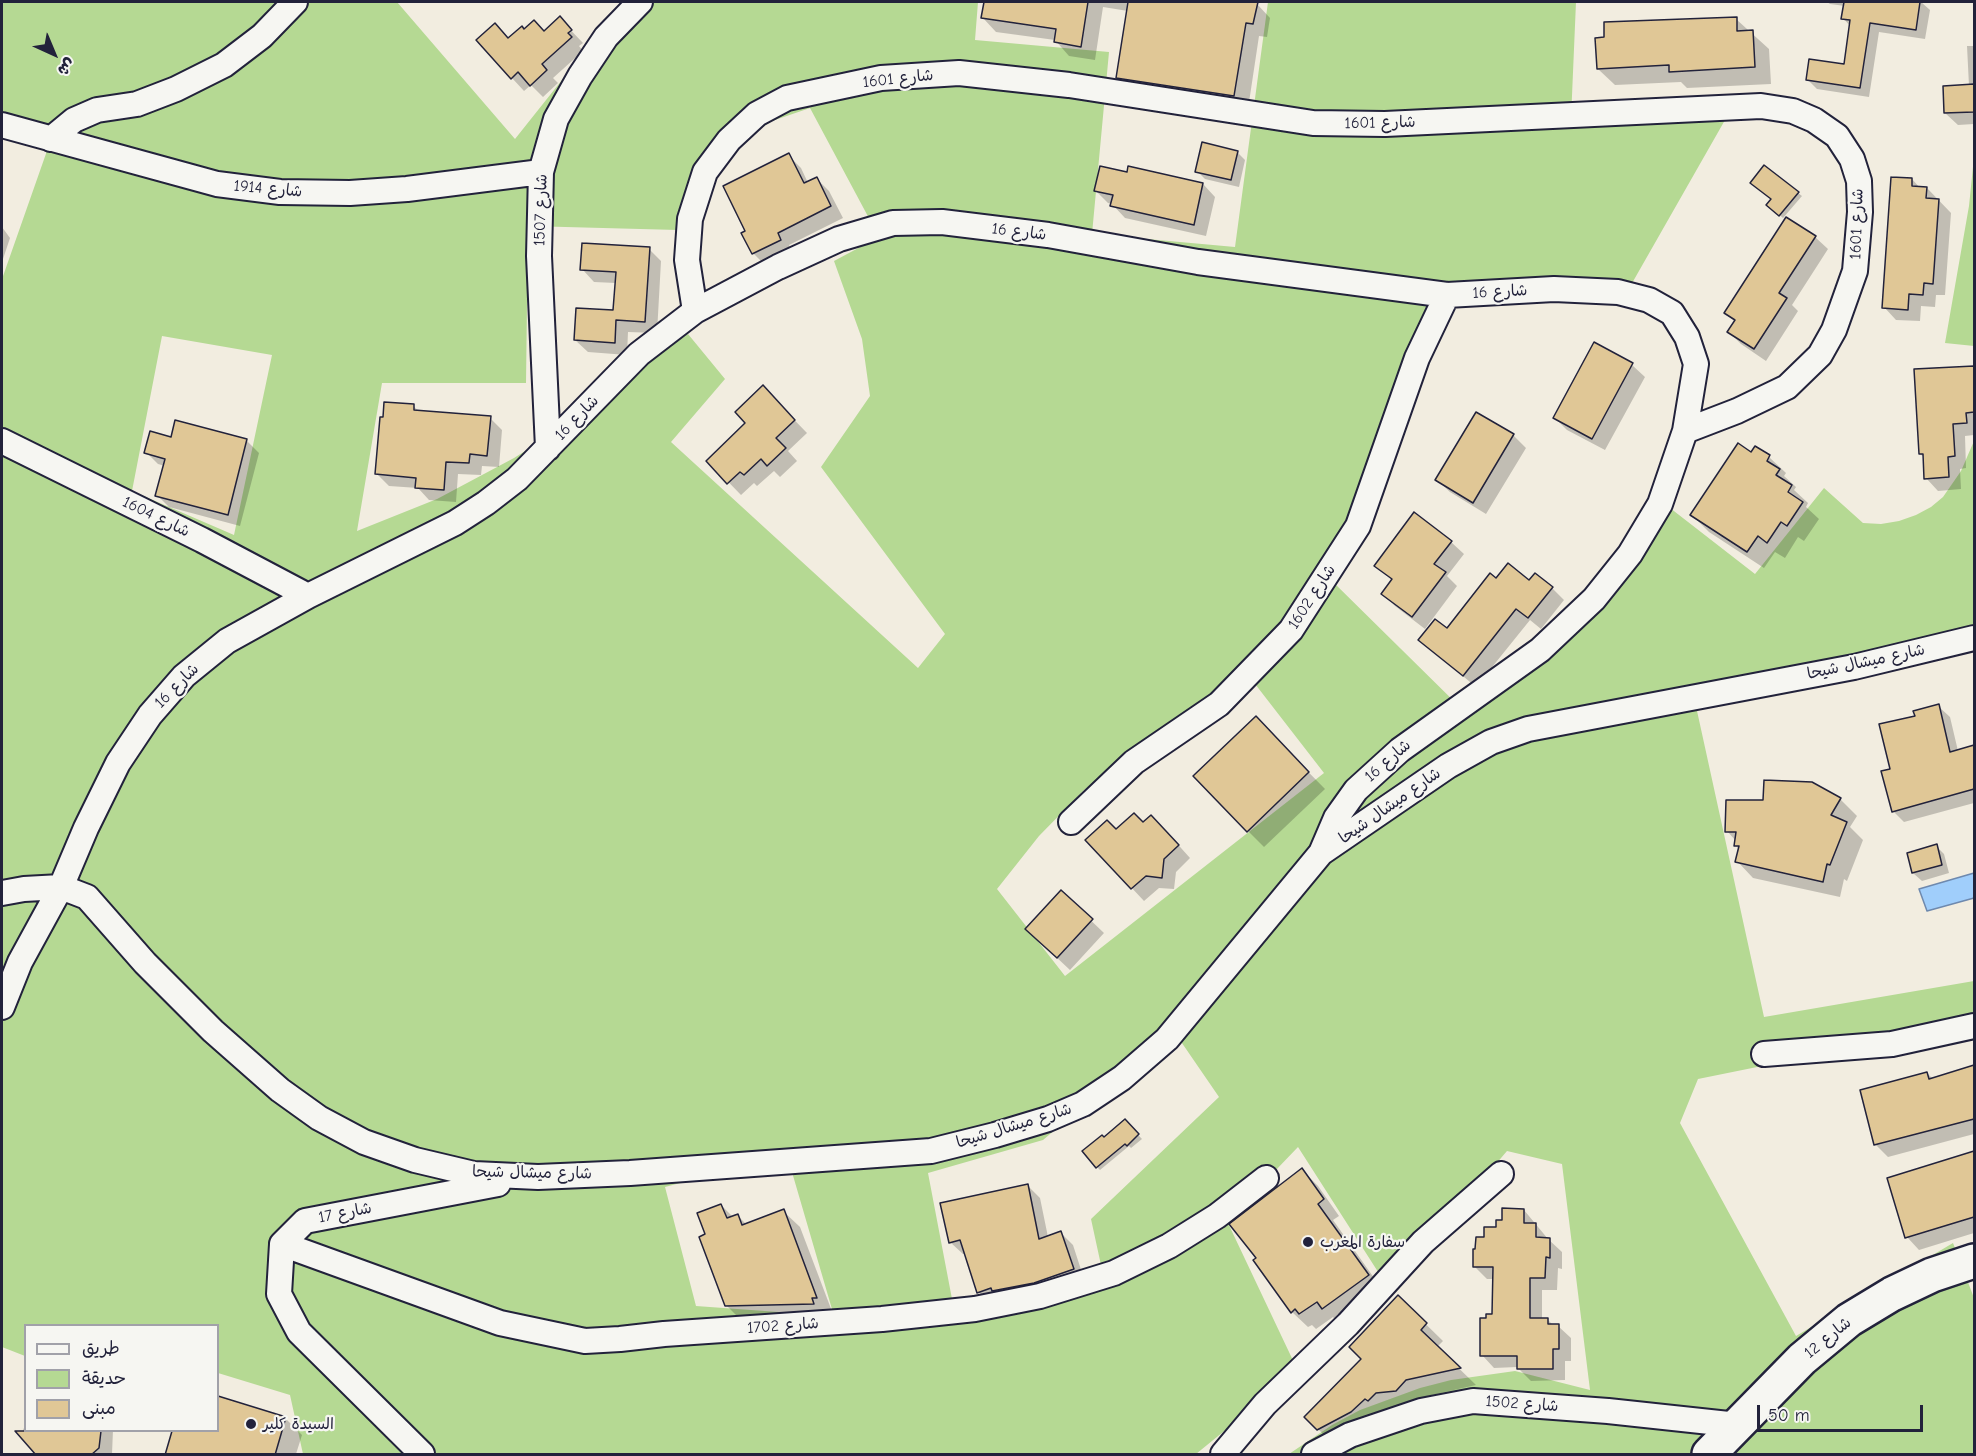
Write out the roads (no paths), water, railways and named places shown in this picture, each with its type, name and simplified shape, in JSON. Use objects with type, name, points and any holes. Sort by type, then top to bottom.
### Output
[{"type":"main road","name":"شارع 12","points":[[1709,1455],[1802,1359],[1849,1320],[1902,1289],[1932,1275],[1974,1261]]},
{"type":"street","points":[[51,139],[74,120],[97,110],[137,104],[176,89],[224,65],[262,36],[295,2]]},
{"type":"street","name":"شارع 1507","points":[[548,448],[539,256],[541,172],[556,119],[580,76],[606,37],[640,2]]},
{"type":"street","name":"شارع 1601","points":[[695,311],[687,260],[690,219],[705,172],[729,140],[757,114],[787,98],[881,78],[959,73],[1069,85],[1313,123],[1385,124],[1761,106],[1793,111],[1814,120],[1837,136],[1852,159],[1858,182],[1860,212],[1855,271],[1834,330],[1820,355],[1787,387],[1737,411],[1685,431]]},
{"type":"street","name":"شارع 1914","points":[[2,125],[217,184],[280,192],[350,193],[407,189],[541,172]]},
{"type":"street","name":"شارع 16","points":[[2,1007],[20,962],[61,887],[86,828],[118,763],[150,715],[184,676],[227,641],[308,596],[455,523],[517,479],[639,354],[695,311],[778,267],[839,239],[893,223],[942,222],[1048,235],[1210,263],[1447,295],[1554,289],[1618,292],[1648,300],[1672,313],[1687,338],[1695,364],[1685,431],[1660,504],[1630,554],[1594,599],[1540,650],[1400,750],[1356,790],[1336,818],[1322,853]]},
{"type":"street","name":"شارع 1602","points":[[1071,822],[1134,762],[1219,704],[1291,630],[1358,526],[1417,358],[1447,295]]},
{"type":"street","name":"شارع 1604","points":[[2,441],[202,540],[308,596]]},
{"type":"street","name":"شارع ميشال شيحا","points":[[2,893],[61,887],[87,897],[145,963],[213,1031],[280,1090],[319,1118],[364,1142],[415,1160],[474,1174],[538,1177],[630,1173],[931,1151],[995,1135],[1057,1115],[1083,1104],[1122,1078],[1167,1039],[1322,853],[1448,766],[1491,742],[1528,729],[1854,666],[1974,639]]},
{"type":"street","points":[[1764,1054],[1892,1044],[1974,1026]]},
{"type":"street","points":[[1222,1455],[1266,1404],[1348,1324],[1423,1242],[1501,1173]]},
{"type":"street","name":"شارع 17","points":[[282,1244],[305,1221],[538,1177]]},
{"type":"street","name":"شارع 1702","points":[[282,1244],[500,1323],[585,1341],[620,1339],[882,1319],[975,1309],[1040,1296],[1114,1273],[1169,1246],[1217,1216],[1266,1178]]},
{"type":"street","points":[[282,1244],[279,1294],[299,1332],[422,1455]]},
{"type":"street","name":"شارع 1502","points":[[1314,1455],[1350,1435],[1421,1411],[1473,1401],[1586,1409],[1738,1425]]},
{"type":"water","points":[[1974,873],[1974,898],[1927,911],[1919,889]]},
{"type":"place","name":"سفارة المغرب","points":[[1308,1242]]},
{"type":"place","name":"السيدة كلير","points":[[251,1424]]}]
